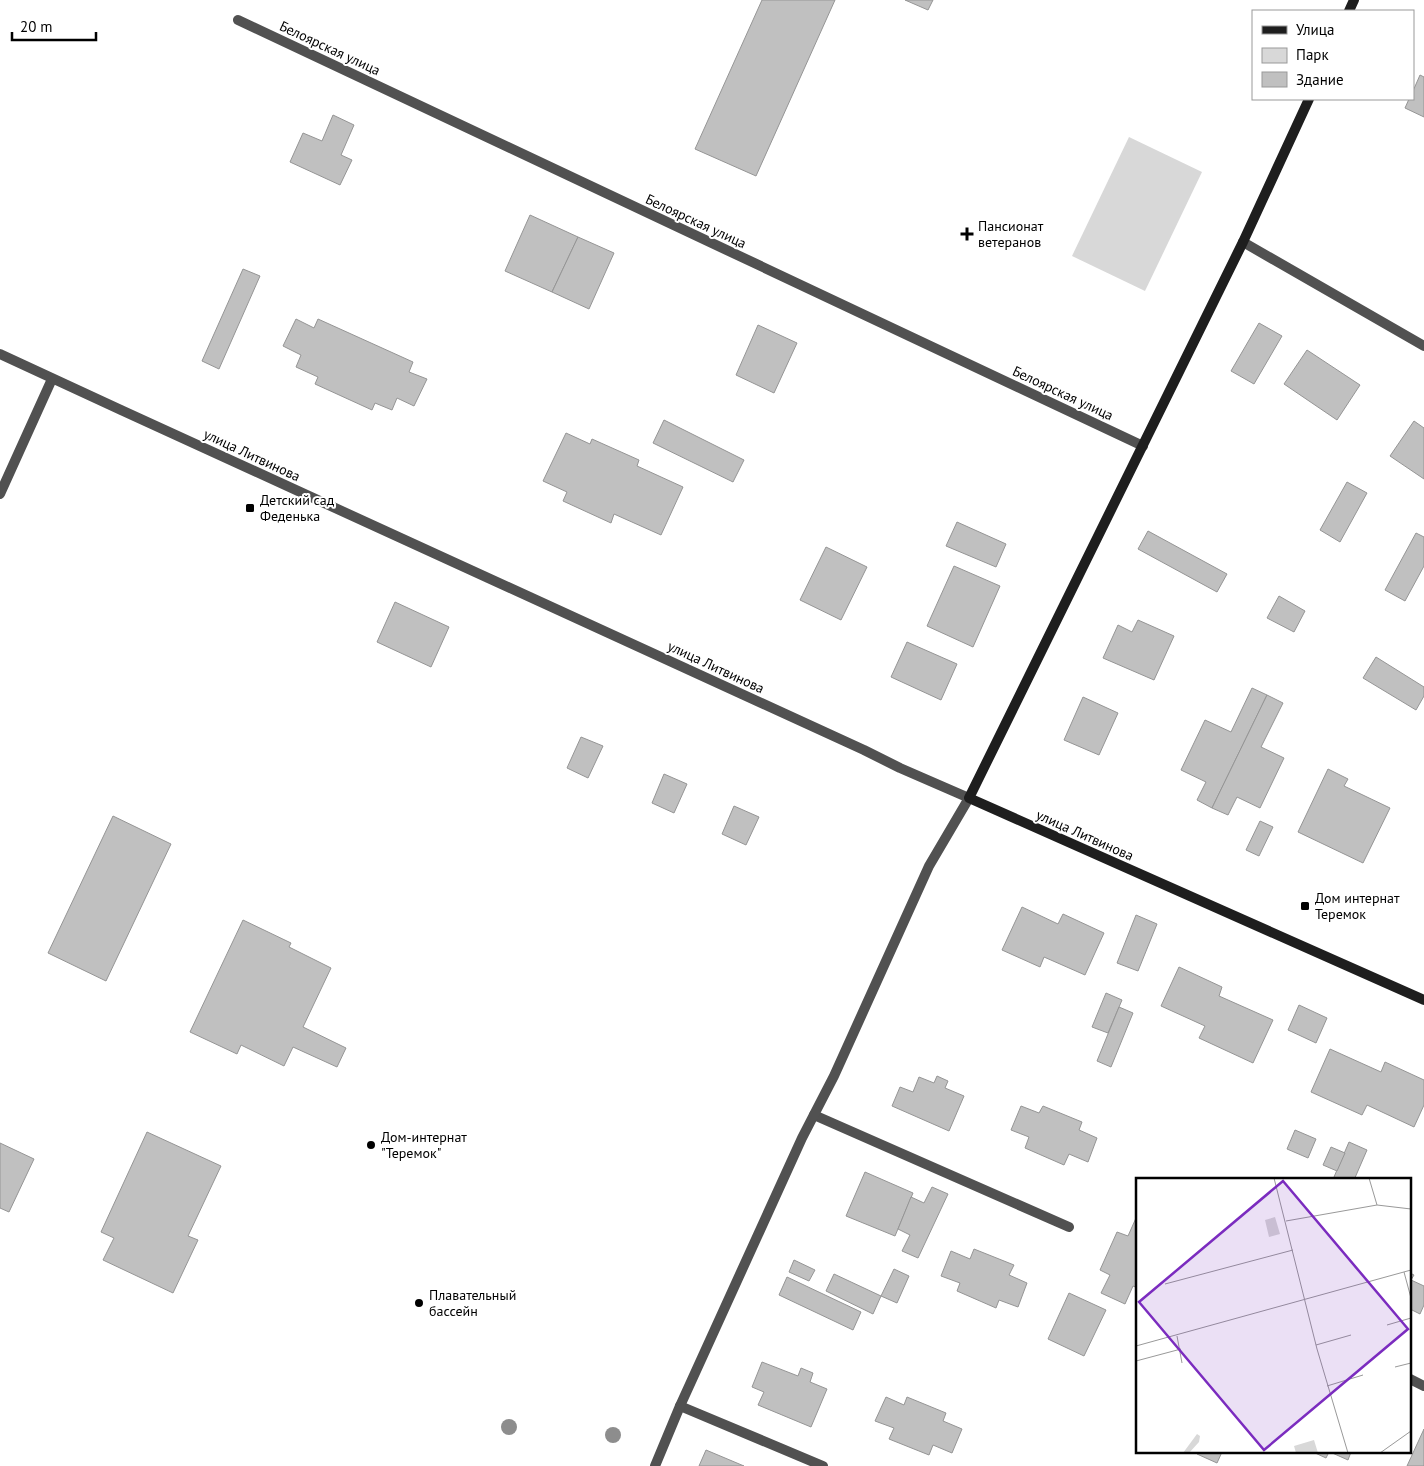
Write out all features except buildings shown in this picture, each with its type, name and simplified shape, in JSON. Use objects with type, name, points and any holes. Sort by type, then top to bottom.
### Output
[{"type":"street","name":"Белоярская улица","points":[[238,20],[1143,446]]},
{"type":"street","points":[[654,1466],[929,866],[969,798],[1243,242],[1309,100]]},
{"type":"street","points":[[1243,242],[1424,346]]},
{"type":"street","name":"улица Литвинова","points":[[0,354],[969,798],[1424,1000]]},
{"type":"street","points":[[0,494],[4,474],[52,379]]},
{"type":"street","points":[[814,1115],[1069,1227]]},
{"type":"street","points":[[1412,1381],[1424,1386]]},
{"type":"street","points":[[680,1406],[822,1466]]},
{"type":"green space","points":[[1129,137],[1202,172],[1145,291],[1072,256]]},
{"type":"place","name":"Пансионат ветеранов","points":[[967,234]]},
{"type":"place","name":"Детский сад Феденька","points":[[250,508]]},
{"type":"place","name":"Дом интернат Теремок","points":[[1305,906]]},
{"type":"place","name":"Дом-интернат \"Теремок\"","points":[[371,1145]]},
{"type":"place","name":"Плавательный бассейн","points":[[419,1303]]}]
